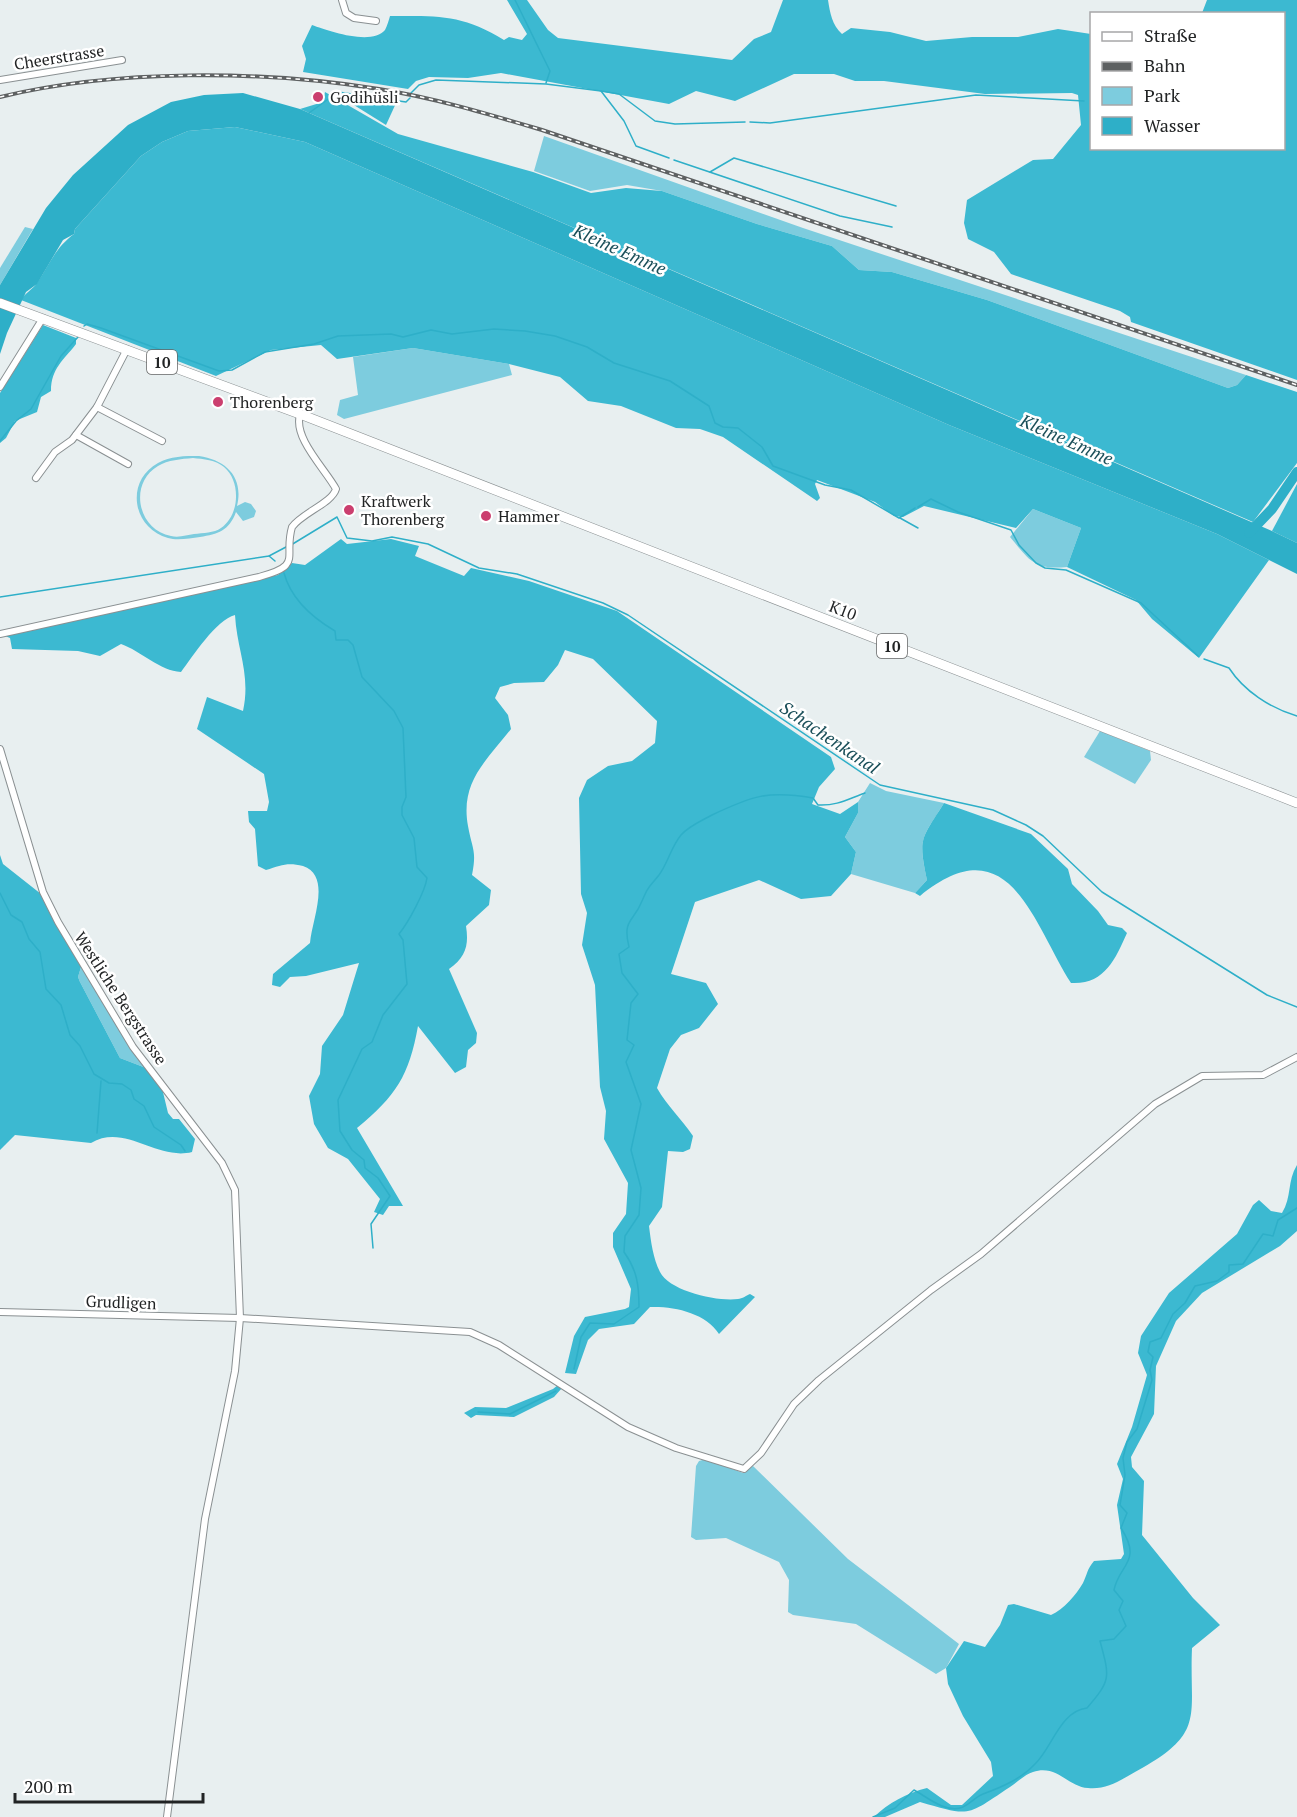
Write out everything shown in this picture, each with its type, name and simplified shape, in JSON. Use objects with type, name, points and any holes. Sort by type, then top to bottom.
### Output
[{"type":"main road","name":"10","points":[[0,303],[27,311],[300,415]]},
{"type":"main road","name":"K10","points":[[300,415],[1297,803]]},
{"type":"street","points":[[342,0],[346,14],[354,18],[376,21]]},
{"type":"street","name":"Cheerstrasse","points":[[0,80],[122,60]]},
{"type":"street","points":[[0,387],[43,318]]},
{"type":"street","points":[[36,478],[56,452],[76,435],[97,407],[128,349]]},
{"type":"street","points":[[97,407],[162,441]]},
{"type":"street","points":[[0,634],[273,573],[288,563],[295,522],[333,495],[336,489],[315,460],[301,430],[300,415]]},
{"type":"street","points":[[76,435],[128,464]]},
{"type":"street","name":"Westliche Bergstrasse","points":[[0,749],[43,892],[52,912],[133,1047],[231,1178],[238,1208],[240,1318],[235,1371],[198,1563],[167,1817]]},
{"type":"street","name":"Grudligen","points":[[0,1312],[240,1318],[477,1334],[628,1427],[676,1449],[744,1469],[752,1464],[788,1412],[814,1384],[931,1290],[981,1254],[1155,1104],[1202,1076],[1263,1075],[1297,1057]]},
{"type":"green space","points":[[544,136],[803,228],[1246,375],[1237,385],[1228,388],[987,300],[892,272],[859,270],[832,246],[757,224],[662,191],[627,185],[590,191],[534,171]]},
{"type":"green space","points":[[25,227],[33,229],[0,285],[0,268]]},
{"type":"green space","points":[[413,348],[509,364],[512,375],[344,419],[337,415],[340,400],[358,395],[353,357]]},
{"type":"green space","points":[[199,456],[217,461],[231,472],[238,487],[237,506],[245,502],[251,504],[256,511],[254,517],[243,521],[236,512],[230,524],[222,530],[200,537],[176,539],[156,533],[140,515],[137,492],[141,481],[147,471],[158,463],[178,457]],"holes":[[[193,458],[217,463],[230,473],[236,489],[235,507],[227,522],[218,530],[171,536],[160,532],[144,516],[140,494],[149,474],[158,466],[170,461]]]},
{"type":"green space","points":[[1033,509],[1081,528],[1067,567],[1047,567],[1034,562],[1010,537]]},
{"type":"green space","points":[[1100,731],[1150,751],[1151,760],[1135,784],[1084,757]]},
{"type":"green space","points":[[870,783],[886,791],[944,803],[926,832],[922,846],[927,880],[915,893],[851,874],[856,852],[845,837],[858,813],[858,802]]},
{"type":"green space","points":[[81,967],[146,1068],[120,1058],[80,982],[78,977]]},
{"type":"green space","points":[[706,1459],[743,1473],[753,1466],[848,1559],[959,1644],[946,1668],[936,1674],[856,1624],[793,1615],[788,1612],[789,1580],[779,1562],[726,1538],[696,1540],[691,1537],[696,1466],[699,1461]]},
{"type":"shaded area","points":[[507,0],[527,0],[548,30],[558,38],[732,60],[754,39],[771,32],[783,0],[828,0],[834,23],[842,34],[851,28],[890,32],[926,41],[972,37],[1018,37],[1058,29],[1090,34],[1090,150],[1285,150],[1285,12],[1202,12],[1207,0],[1297,0],[1297,380],[1131,322],[1130,317],[1120,311],[1011,274],[994,252],[968,239],[964,223],[967,200],[1033,160],[1053,159],[1081,125],[1078,95],[1072,93],[985,94],[884,81],[855,81],[834,74],[794,74],[735,101],[696,91],[669,104],[501,73],[468,78],[429,77],[416,81],[408,89],[303,72],[306,59],[302,46],[312,25],[350,36],[370,37],[379,35],[385,30],[390,16],[436,17],[475,25],[504,40],[509,37],[522,40],[527,34]]},
{"type":"shaded area","points":[[325,92],[398,134],[533,172],[591,193],[626,188],[662,191],[757,224],[832,246],[859,270],[892,272],[987,300],[1228,388],[1237,385],[1246,375],[1297,392],[1297,463],[1253,522],[300,109],[323,102]]},
{"type":"shaded area","points":[[333,92],[397,101],[386,125]]},
{"type":"shaded area","points":[[235,127],[305,142],[949,425],[1217,534],[1269,560],[1199,658],[1152,619],[1136,600],[1067,567],[1081,528],[1033,509],[1016,528],[924,506],[903,517],[894,516],[875,502],[817,480],[815,484],[820,498],[817,501],[723,437],[700,429],[676,428],[621,406],[588,401],[560,377],[509,364],[413,348],[337,359],[321,345],[271,350],[216,376],[21,300],[37,283],[57,251],[74,234],[75,229],[141,156],[162,142],[188,131]]},
{"type":"shaded area","points":[[43,325],[76,338],[76,344],[56,370],[51,391],[41,397],[37,412],[15,421],[6,438],[0,443],[0,393]]},
{"type":"shaded area","points":[[1297,484],[1297,543],[1272,531]]},
{"type":"shaded area","points":[[341,539],[347,544],[391,539],[419,546],[415,556],[464,576],[471,568],[529,581],[617,611],[831,757],[835,769],[819,787],[812,804],[840,814],[858,802],[858,813],[845,837],[856,852],[851,874],[831,896],[801,899],[759,880],[695,902],[671,974],[706,983],[718,1004],[699,1028],[681,1035],[670,1049],[657,1088],[693,1136],[690,1149],[683,1152],[668,1151],[662,1207],[649,1226],[660,1272],[673,1285],[695,1294],[719,1299],[740,1299],[750,1294],[755,1297],[719,1334],[706,1321],[689,1312],[650,1307],[634,1324],[599,1329],[588,1340],[576,1374],[565,1373],[574,1336],[585,1317],[629,1307],[631,1289],[613,1247],[613,1233],[626,1214],[628,1183],[604,1139],[606,1111],[600,1087],[595,985],[582,945],[587,913],[581,894],[579,798],[587,780],[608,766],[632,761],[655,743],[657,721],[593,659],[565,650],[558,665],[544,682],[514,683],[500,687],[495,698],[508,715],[511,729],[484,762],[471,784],[467,811],[474,855],[472,875],[491,890],[489,905],[466,926],[465,950],[459,960],[449,969],[477,1033],[476,1043],[468,1050],[466,1067],[455,1073],[418,1026],[410,1059],[399,1084],[382,1106],[357,1128],[403,1206],[389,1206],[383,1215],[374,1212],[380,1199],[348,1159],[328,1148],[314,1124],[309,1096],[320,1074],[322,1046],[343,1015],[359,963],[306,976],[290,977],[280,987],[272,985],[273,974],[310,943],[318,899],[317,879],[312,871],[303,866],[293,864],[266,870],[258,866],[255,829],[249,822],[248,811],[267,811],[269,802],[264,774],[197,729],[207,697],[243,711],[245,674],[235,615],[213,631],[181,672],[158,665],[121,644],[100,656],[78,651],[12,649],[10,638],[5,636],[278,575],[292,563],[305,565]]},
{"type":"shaded area","points":[[944,803],[1031,834],[1068,869],[1072,884],[1108,925],[1122,928],[1127,933],[1107,969],[1092,980],[1071,983],[1030,910],[1015,890],[997,876],[976,870],[950,876],[920,896],[915,893],[927,880],[922,846],[926,832]]},
{"type":"shaded area","points":[[0,855],[3,864],[41,894],[81,967],[78,977],[80,982],[120,1058],[146,1068],[162,1088],[168,1113],[173,1119],[179,1119],[195,1139],[192,1152],[166,1152],[129,1139],[116,1137],[104,1138],[91,1143],[15,1135],[0,1150]]},
{"type":"shaded area","points":[[1297,1165],[1297,1231],[1280,1246],[1202,1293],[1176,1321],[1156,1366],[1154,1414],[1131,1457],[1132,1467],[1144,1481],[1142,1535],[1193,1598],[1220,1625],[1192,1648],[1192,1708],[1184,1734],[1174,1746],[1158,1758],[1107,1786],[1081,1787],[1056,1773],[1041,1770],[1027,1774],[985,1804],[968,1811],[950,1810],[920,1802],[885,1817],[874,1817],[898,1799],[927,1788],[951,1805],[962,1805],[993,1776],[991,1762],[963,1716],[948,1684],[946,1668],[964,1641],[985,1647],[1000,1625],[1008,1605],[1014,1604],[1051,1615],[1073,1597],[1094,1561],[1121,1559],[1124,1554],[1117,1505],[1123,1479],[1117,1464],[1132,1427],[1147,1375],[1138,1353],[1141,1336],[1169,1293],[1237,1234],[1253,1205],[1259,1200],[1271,1211],[1282,1213]]},
{"type":"shaded area","points":[[558,1385],[562,1388],[554,1397],[514,1417],[476,1415],[471,1418],[464,1413],[475,1407],[506,1408]]},
{"type":"water","name":"Kleine Emme","points":[[243,93],[300,109],[1272,531],[1297,543],[1297,574],[1217,534],[949,425],[305,142],[235,127],[188,131],[162,142],[141,156],[75,229],[74,234],[63,240],[37,284],[26,292],[0,354],[0,285],[46,208],[73,175],[128,125],[171,102],[204,95]]},
{"type":"waterway","points":[[515,0],[550,71],[546,83]]},
{"type":"waterway","points":[[411,93],[419,85],[436,80],[546,84],[619,94],[655,121],[675,124],[745,122]]},
{"type":"waterway","points":[[601,91],[624,121],[636,146],[669,158]]},
{"type":"waterway","points":[[309,113],[338,92],[406,102],[410,98]]},
{"type":"waterway","points":[[750,122],[770,123],[976,95],[1084,101]]},
{"type":"waterway","points":[[710,172],[734,158],[896,206]]},
{"type":"waterway","points":[[674,160],[840,216],[892,227]]},
{"type":"waterway","points":[[84,326],[87,324],[101,328],[219,371],[232,370],[265,352],[314,344],[338,336],[391,334],[403,337],[431,330],[452,334],[494,329],[555,336],[587,347],[614,363],[670,381],[709,406],[715,423],[723,427],[738,428],[762,447],[773,466],[825,485],[851,490],[899,518],[915,508]]},
{"type":"waterway","points":[[0,441],[16,421],[31,409],[61,356],[78,337]]},
{"type":"waterway","points":[[1249,533],[1272,509],[1297,472]]},
{"type":"waterway","points":[[918,507],[931,499],[958,512],[1011,530],[1019,545],[1036,563],[1045,568],[1066,570],[1141,603],[1198,656]]},
{"type":"waterway","name":"Schachenkanal","points":[[291,545],[337,517],[347,538],[372,541],[392,537],[428,544],[479,568],[517,574],[603,603],[628,615],[880,785],[993,810],[1026,825],[1043,836],[1102,892],[1267,995],[1297,1007]]},
{"type":"waterway","points":[[900,518],[918,528]]},
{"type":"waterway","points":[[0,597],[269,556],[286,547]]},
{"type":"waterway","points":[[269,556],[275,561]]},
{"type":"waterway","points":[[284,573],[292,591],[304,607],[335,631],[336,640],[348,640],[353,645],[362,677],[394,711],[403,728],[406,797],[402,815],[414,838],[417,867],[427,878],[416,907],[399,934],[403,940],[407,984],[383,1015],[372,1042],[362,1049],[338,1100],[340,1131],[352,1150],[364,1160],[365,1168],[378,1178],[390,1196],[371,1224],[373,1248]]},
{"type":"waterway","points":[[1204,659],[1229,668],[1242,684],[1259,698],[1297,716]]},
{"type":"waterway","points":[[574,1369],[581,1337],[590,1323],[614,1324],[639,1307],[636,1278],[632,1265],[624,1252],[625,1236],[639,1215],[641,1188],[631,1150],[641,1104],[626,1062],[634,1045],[627,1040],[631,1003],[638,994],[622,973],[619,954],[629,947],[627,931],[630,921],[678,840],[691,826],[738,803],[761,796],[784,795],[813,798],[818,805],[825,805],[842,802],[865,793]]},
{"type":"waterway","points":[[0,893],[11,915],[22,922],[29,939],[40,952],[46,989],[61,1005],[70,1035],[80,1046],[94,1074],[109,1083],[122,1084],[131,1090],[134,1099],[144,1106],[154,1127],[181,1145],[185,1151]]},
{"type":"waterway","points":[[97,1133],[101,1081]]},
{"type":"waterway","points":[[873,1817],[895,1808],[914,1790],[936,1803],[954,1809],[963,1807],[980,1795],[1011,1782],[1035,1764],[1063,1723],[1070,1716],[1087,1708],[1101,1691],[1107,1671],[1100,1641],[1114,1639],[1126,1626],[1119,1610],[1123,1601],[1114,1590],[1130,1556],[1130,1548],[1121,1528],[1127,1513],[1120,1505],[1125,1475],[1123,1458],[1127,1442],[1137,1429],[1152,1380],[1150,1370],[1153,1357],[1148,1352],[1150,1342],[1161,1338],[1173,1314],[1185,1303],[1195,1286],[1217,1281],[1229,1272],[1229,1265],[1243,1264],[1263,1234],[1273,1236],[1278,1220],[1297,1208]]},
{"type":"waterway","points":[[478,1412],[510,1414],[556,1391]]},
{"type":"railway","points":[[0,97],[91,81],[189,75],[287,78],[379,89],[420,97],[542,130],[1297,385]]},
{"type":"place","name":"Godihüsli","points":[[318,97]]},
{"type":"place","name":"Thorenberg","points":[[218,402]]},
{"type":"place","name":"Kraftwerk Thorenberg","points":[[349,510]]},
{"type":"place","name":"Hammer","points":[[486,516]]}]
